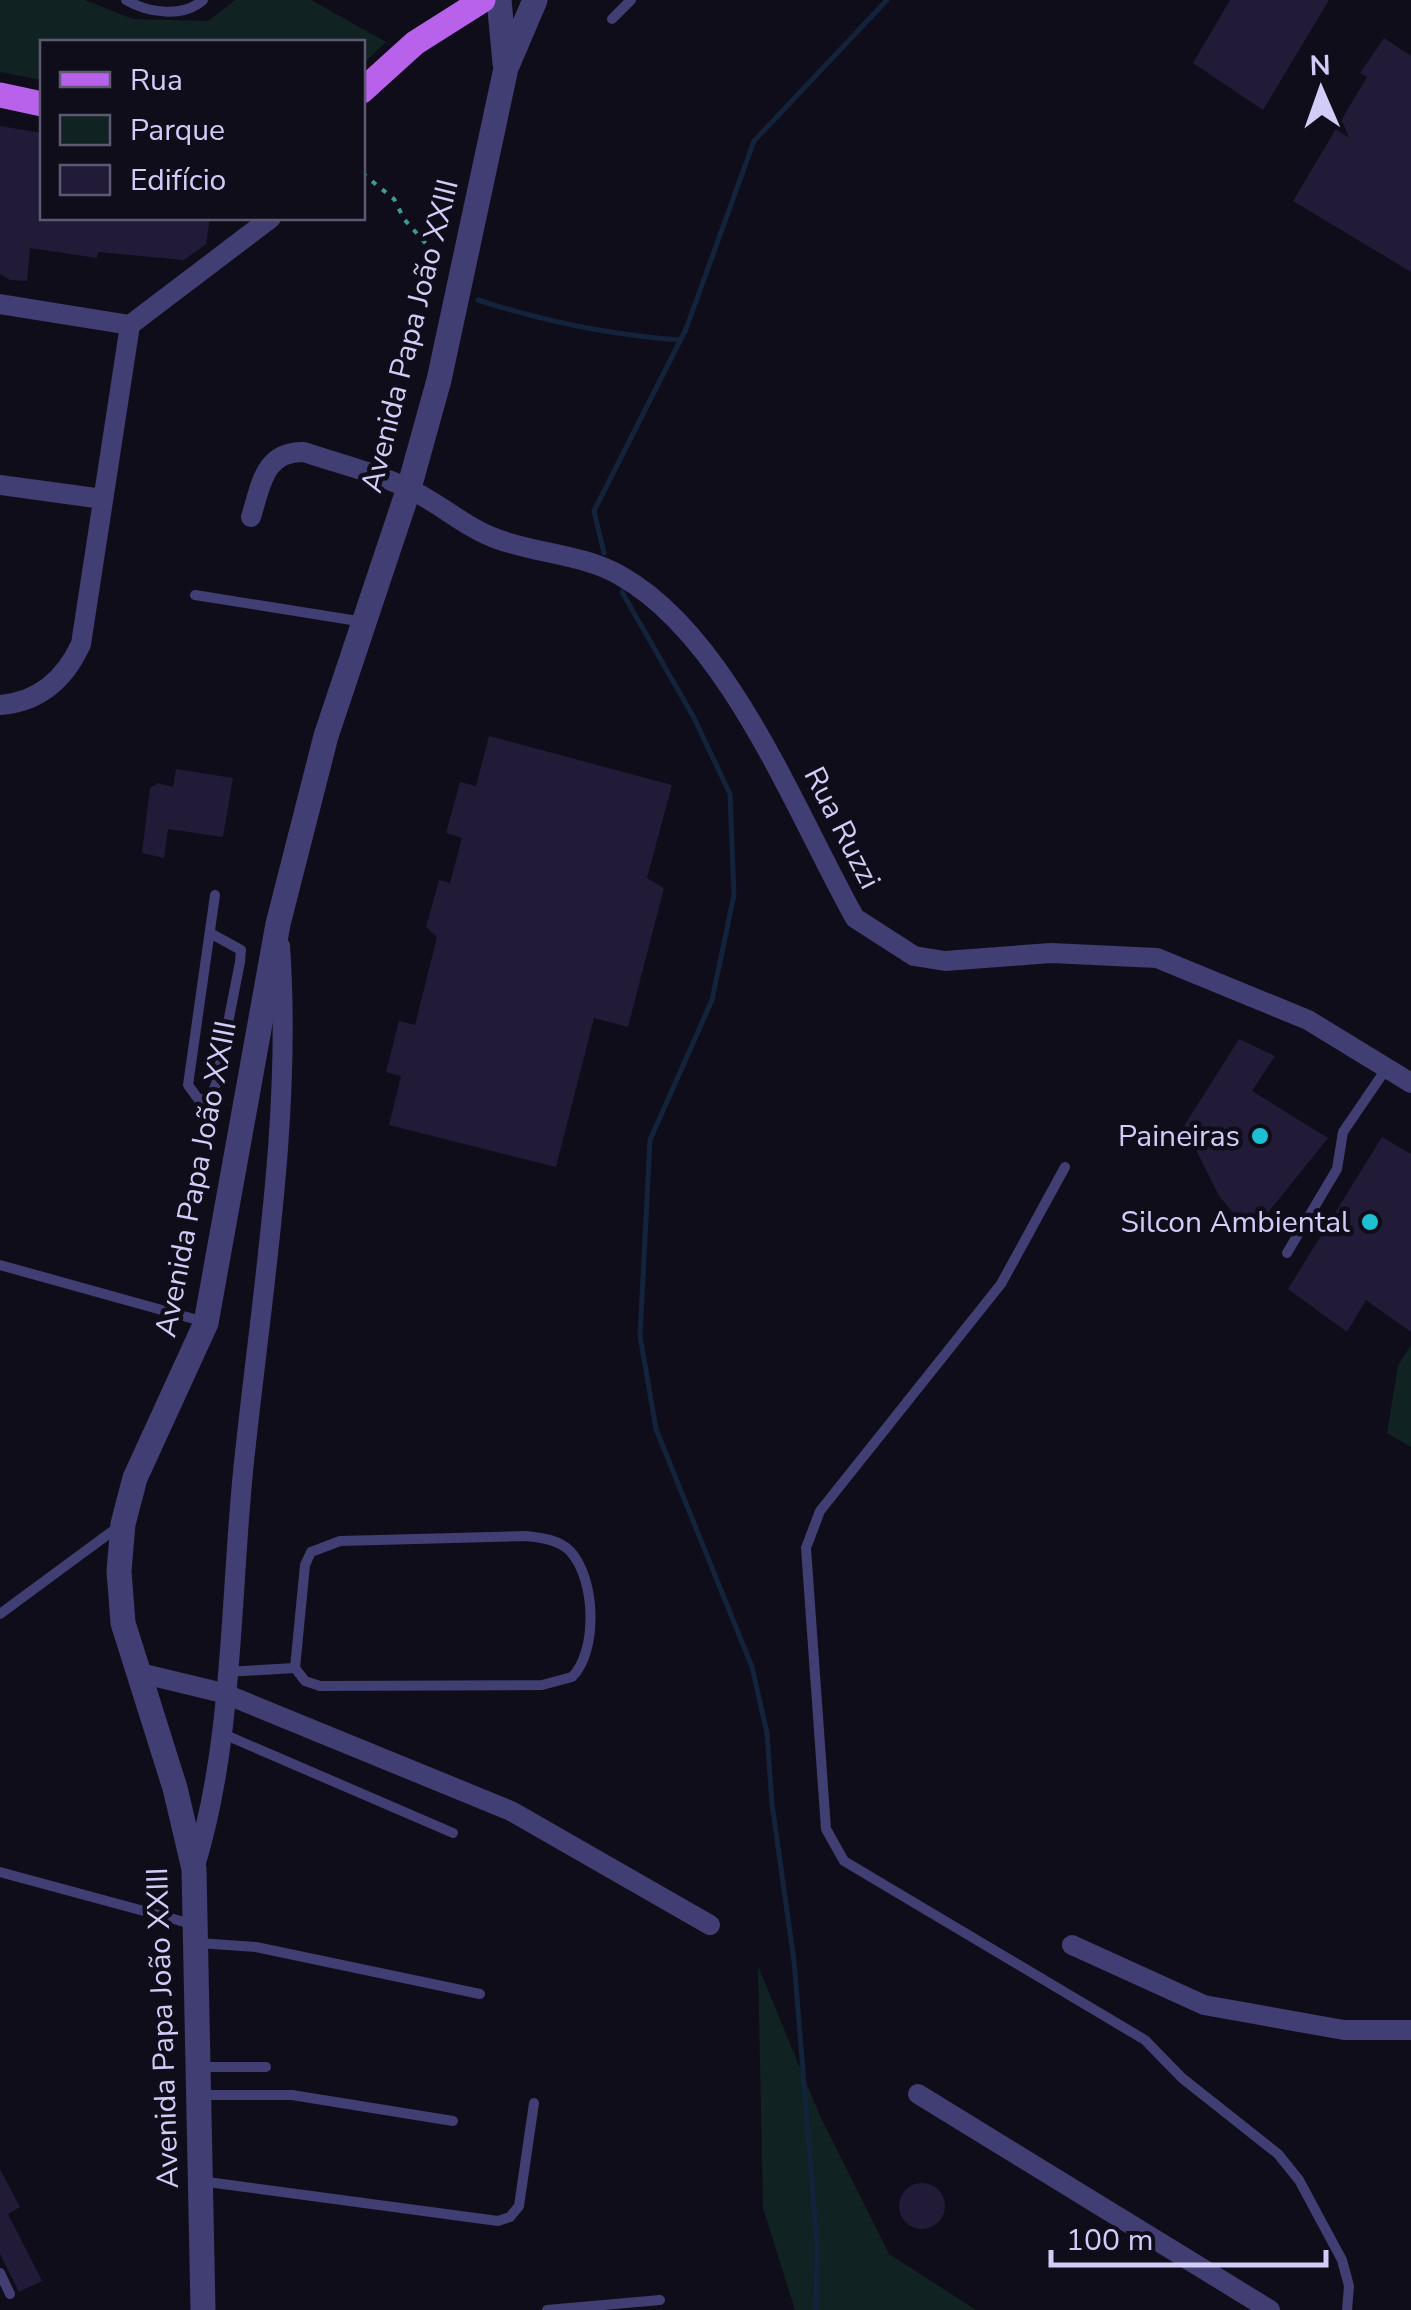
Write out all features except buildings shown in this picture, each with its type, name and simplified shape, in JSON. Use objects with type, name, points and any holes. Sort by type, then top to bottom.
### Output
[{"type":"main road","points":[[415,43],[446,0]]},
{"type":"main road","points":[[365,89],[415,43],[483,0]]},
{"type":"main road","points":[[0,95],[40,104]]},
{"type":"street","name":"Avenida Papa João XXIII","points":[[500,0],[506,68]]},
{"type":"street","name":"Avenida Papa João XXIII","points":[[203,2310],[194,1869],[123,1623],[119,1571],[123,1524],[135,1478],[206,1323],[278,924],[326,736],[409,488],[459,286],[506,68],[534,0]]},
{"type":"street","points":[[0,705],[23,703],[48,689],[71,666],[81,644],[130,325],[268,220]]},
{"type":"street","points":[[0,304],[130,325]]},
{"type":"street","name":"Rua Ruzzi","points":[[250,517],[269,464],[287,452],[304,452],[409,488],[498,540],[576,558],[620,575],[664,607],[699,644],[772,759],[855,918],[880,938],[914,956],[945,961],[1085,952],[1157,958],[1308,1020],[1411,1082]]},
{"type":"street","points":[[0,485],[103,498]]},
{"type":"street","points":[[194,1869],[206,1833],[220,1732],[274,1198],[284,1005],[278,924]]},
{"type":"street","points":[[140,1673],[224,1683],[511,1811],[710,1925]]},
{"type":"street","points":[[1072,1945],[1204,2005],[1344,2030],[1411,2030]]},
{"type":"street","points":[[918,2094],[1270,2310]]},
{"type":"lane","points":[[126,0],[158,10],[184,11],[203,0]]},
{"type":"lane","points":[[612,19],[631,0]]},
{"type":"lane","points":[[195,595],[365,622]]},
{"type":"lane","points":[[210,934],[234,943],[240,950],[240,962],[216,1084],[210,1097],[199,1100],[190,1094],[188,1085],[215,895]]},
{"type":"lane","points":[[1287,1253],[1337,1169],[1343,1132],[1386,1068]]},
{"type":"lane","points":[[1065,1167],[1000,1284],[820,1510],[806,1548],[826,1829],[844,1861],[1144,2040],[1182,2078],[1278,2154],[1300,2180],[1342,2260],[1349,2286],[1347,2310]]},
{"type":"lane","points":[[0,1266],[206,1323]]},
{"type":"lane","points":[[0,1614],[123,1524]]},
{"type":"lane","points":[[526,1536],[552,1540],[569,1551],[581,1570],[589,1651],[583,1666],[559,1683],[320,1686],[305,1681],[295,1668],[305,1565],[311,1552],[324,1545],[526,1536]]},
{"type":"lane","points":[[224,1683],[295,1668]]},
{"type":"lane","points":[[220,1732],[453,1833]]},
{"type":"lane","points":[[0,1872],[196,1934],[480,1994]]},
{"type":"lane","points":[[199,2067],[266,2068]]},
{"type":"lane","points":[[199,2094],[292,2095],[453,2120]]},
{"type":"lane","points":[[199,2181],[498,2221],[510,2217],[519,2206],[534,2103]]},
{"type":"lane","points":[[0,2274],[10,2294]]},
{"type":"lane","points":[[548,2310],[660,2300]]},
{"type":"path","points":[[365,175],[394,198],[404,219],[459,286]]},
{"type":"green space","points":[[0,0],[85,0],[133,19],[208,21],[235,0],[311,0],[386,42],[365,62],[365,40],[40,40],[40,80],[0,72]]},
{"type":"green space","points":[[1411,1345],[1411,1447],[1387,1433],[1398,1365]]},
{"type":"green space","points":[[758,1966],[821,2118],[889,2254],[976,2310],[795,2310],[763,2208]]},
{"type":"waterway","points":[[604,553],[594,511],[686,329],[754,141],[887,0]]},
{"type":"waterway","points":[[478,300],[578,326],[680,340]]},
{"type":"waterway","points":[[622,592],[694,718],[730,794],[734,895],[712,1000],[650,1140],[640,1336],[656,1429],[752,1667],[767,1733],[772,1804],[794,1961],[817,2243],[816,2310]]},
{"type":"place","name":"Paineiras","points":[[1260,1136]]},
{"type":"place","name":"Silcon Ambiental","points":[[1370,1222]]}]
